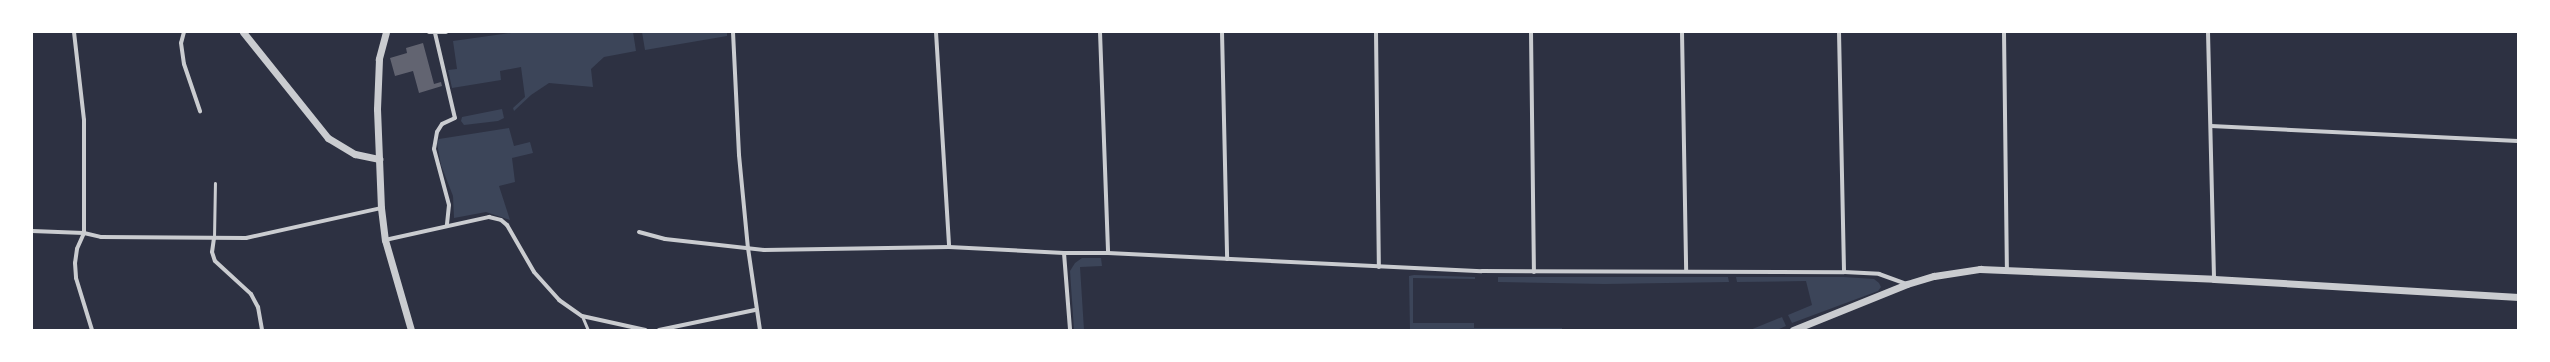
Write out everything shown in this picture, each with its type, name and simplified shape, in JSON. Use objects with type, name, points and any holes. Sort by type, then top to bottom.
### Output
[{"type":"street","points":[[74,32],[84,120],[84,233],[77,250],[76,270],[92,330]]},
{"type":"street","points":[[184,32],[181,43],[184,64],[200,111]]},
{"type":"street","points":[[242,32],[328,138],[355,154],[379,159]]},
{"type":"street","points":[[386,32],[379,59],[377,109],[381,208],[385,240],[411,330]]},
{"type":"street","points":[[429,32],[446,32]]},
{"type":"street","points":[[435,32],[455,118],[442,124],[437,132],[434,148],[449,206],[447,225]]},
{"type":"street","points":[[733,32],[739,148],[748,248],[755,310],[760,330]]},
{"type":"street","points":[[936,32],[949,247]]},
{"type":"street","points":[[1100,32],[1108,252]]},
{"type":"street","points":[[1222,32],[1227,259]]},
{"type":"street","points":[[1376,32],[1379,267]]},
{"type":"street","points":[[1531,32],[1534,272]]},
{"type":"street","points":[[1682,32],[1686,271]]},
{"type":"street","points":[[1839,32],[1844,272]]},
{"type":"street","points":[[2004,32],[2007,270]]},
{"type":"street","points":[[2208,32],[2214,279]]},
{"type":"street","points":[[2211,126],[2518,141]]},
{"type":"street","points":[[32,231],[84,233],[101,237],[246,238],[381,208]]},
{"type":"street","points":[[385,240],[447,225],[489,217],[501,220],[507,225],[534,272],[545,287],[559,300],[582,316],[645,330]]},
{"type":"street","points":[[639,232],[665,239],[764,250],[949,247],[1064,253],[1108,252],[1379,267],[1534,272],[1844,272],[1879,274],[1907,284]]},
{"type":"street","points":[[214,238],[212,252],[215,261],[251,294],[258,307],[262,330]]},
{"type":"street","points":[[1064,253],[1070,330]]},
{"type":"street","points":[[1793,330],[1907,284],[1958,272],[2007,270],[2214,279],[2518,297]]},
{"type":"street","points":[[658,330],[755,310]]},
{"type":"lane","points":[[214,238],[216,220],[215,183]]},
{"type":"lane","points":[[582,316],[588,330]]},
{"type":"shaded area","points":[[518,32],[633,32],[636,51],[604,57],[591,69],[593,87],[549,83],[531,95],[514,111],[513,108],[525,97],[521,67],[500,71],[501,80],[452,88],[448,70],[457,69],[453,41]]},
{"type":"shaded area","points":[[642,32],[727,32],[727,36],[645,50]]},
{"type":"shaded area","points":[[502,109],[504,118],[498,121],[464,125],[461,121],[462,117]]},
{"type":"shaded area","points":[[509,128],[514,146],[530,142],[533,153],[512,158],[515,182],[499,186],[510,220],[486,212],[454,218],[453,196],[441,165],[437,143],[439,139]]},
{"type":"shaded area","points":[[1082,258],[1101,258],[1102,266],[1080,267],[1084,330],[1074,330],[1070,271],[1075,263]]},
{"type":"shaded area","points":[[1409,276],[1475,277],[1475,279],[1413,278],[1413,323],[1474,323],[1474,328],[1562,328],[1562,330],[1410,330]]},
{"type":"shaded area","points":[[1498,277],[1728,277],[1729,282],[1605,284],[1498,282]]},
{"type":"shaded area","points":[[1736,277],[1844,277],[1874,279],[1881,287],[1878,291],[1792,323],[1788,315],[1812,305],[1806,281],[1737,282]]},
{"type":"shaded area","points":[[1782,317],[1786,326],[1777,330],[1750,330]]},
{"type":"building","points":[[423,43],[434,84],[441,82],[442,86],[419,93],[413,71],[395,76],[390,58],[407,53],[406,48]]}]
